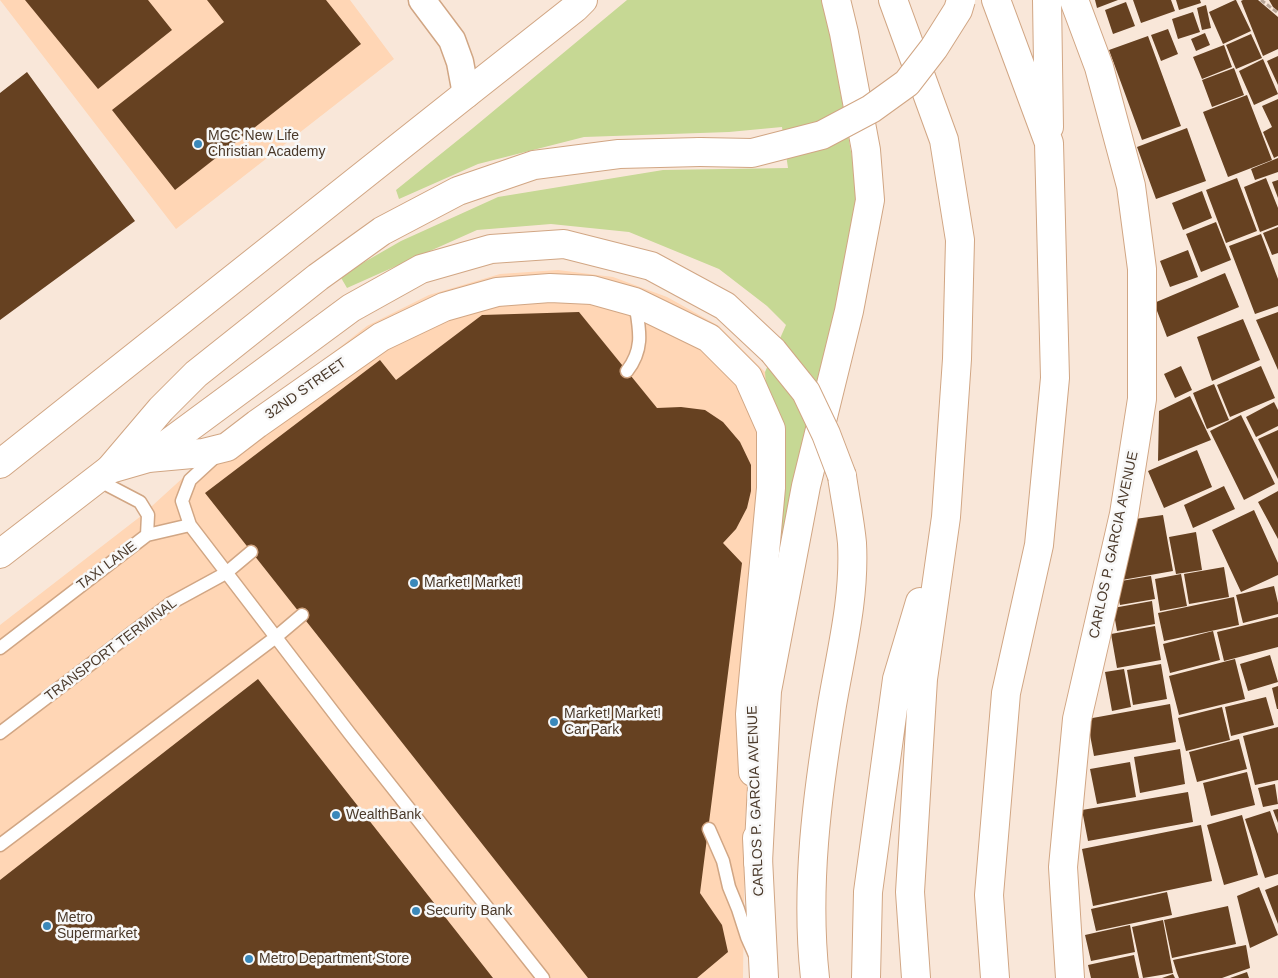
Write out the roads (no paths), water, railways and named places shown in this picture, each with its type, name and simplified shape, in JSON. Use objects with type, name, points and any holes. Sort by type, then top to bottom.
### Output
[{"type":"main road","points":[[0,464],[583,0]]},
{"type":"main road","points":[[758,862],[767,691],[804,496],[849,311],[870,200],[866,150],[836,0]]},
{"type":"main road","points":[[893,0],[944,140],[960,240],[957,359],[946,517],[923,678],[910,892],[916,978]]},
{"type":"main road","points":[[103,474],[161,408],[196,374],[318,277],[382,231],[458,192],[534,165],[619,154],[752,153],[822,135],[871,109],[907,83],[934,48],[958,10],[961,0]]},
{"type":"main road","points":[[996,0],[1049,143]]},
{"type":"main road","points":[[995,978],[989,896],[1006,693],[1039,545],[1055,378],[1047,0]]},
{"type":"main road","name":"CARLOS P. GARCIA AVENUE","points":[[1070,978],[1063,867],[1077,719],[1124,514],[1142,399],[1142,269],[1131,186],[1099,67],[1074,0]]},
{"type":"main road","points":[[148,458],[351,308],[421,269],[491,249],[564,244],[651,266],[725,306],[773,351],[806,392],[826,434],[842,476],[852,544],[849,610],[832,707],[815,835],[811,940],[815,978]]},
{"type":"main road","name":"32ND STREET","points":[[0,554],[103,474],[148,458],[202,453],[227,446],[381,337],[444,307],[497,292],[550,288],[592,290],[635,302]]},
{"type":"main road","name":"CARLOS P. GARCIA AVENUE","points":[[635,302],[709,338],[748,377],[771,429],[771,488],[750,714],[764,976]]},
{"type":"main road","points":[[866,978],[868,892],[897,679],[946,517]]},
{"type":"street","points":[[422,0],[452,40],[460,62],[466,94]]},
{"type":"lane","points":[[627,371],[635,360],[640,340],[635,302]]},
{"type":"lane","points":[[227,446],[190,480],[182,502],[190,525],[543,978]]},
{"type":"lane","name":"TAXI LANE","points":[[0,648],[147,535],[148,515],[140,502],[103,474]]},
{"type":"lane","points":[[147,535],[190,525]]},
{"type":"lane","name":"TRANSPORT TERMINAL","points":[[0,733],[171,603],[226,573],[252,552]]},
{"type":"lane","points":[[0,845],[276,637],[302,615]]},
{"type":"lane","points":[[709,829],[723,861],[729,887],[747,937],[764,976]]},
{"type":"place","name":"MGC New Life Christian Academy","points":[[198,144]]},
{"type":"place","name":"Market! Market!","points":[[414,583]]},
{"type":"place","name":"Market! Market! Car Park","points":[[554,722]]},
{"type":"place","name":"WealthBank","points":[[336,815]]},
{"type":"place","name":"Security Bank","points":[[416,911]]},
{"type":"place","name":"Metro Supermarket","points":[[47,926]]},
{"type":"place","name":"Metro Department Store","points":[[249,959]]}]
